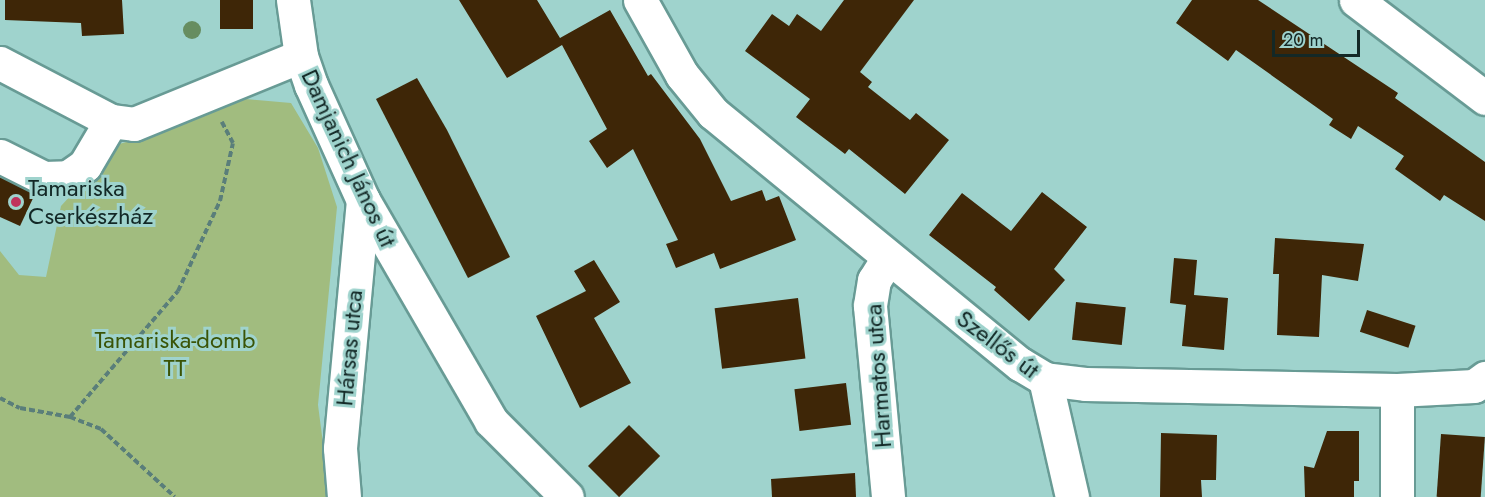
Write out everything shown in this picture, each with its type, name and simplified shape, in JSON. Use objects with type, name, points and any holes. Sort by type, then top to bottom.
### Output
[{"type":"street","points":[[293,0],[301,56]]},
{"type":"street","name":"Szellős út","points":[[640,0],[682,75],[713,113],[1020,364],[1045,379],[1085,384],[1397,390],[1474,386],[1485,378]]},
{"type":"street","points":[[1356,0],[1485,98]]},
{"type":"street","name":"Damjanich János út","points":[[0,63],[111,121],[134,124],[301,56],[363,200],[491,421],[567,497]]},
{"type":"street","points":[[0,156],[44,178],[68,177],[85,165],[111,121]]},
{"type":"street","name":"Hársas utca","points":[[344,497],[342,425],[363,200]]},
{"type":"street","name":"Harmatos utca","points":[[888,258],[874,280],[870,306],[888,497]]},
{"type":"street","points":[[1045,379],[1072,497]]},
{"type":"street","points":[[1397,390],[1397,497]]},
{"type":"path","points":[[70,417],[178,291],[220,201],[233,143],[207,95]]},
{"type":"path","points":[[0,398],[20,408],[70,417],[101,429],[176,497]]},
{"type":"green space","name":"Tamariska-domb TT","points":[[246,99],[291,103],[318,148],[337,207],[318,405],[330,497],[0,497],[0,251],[19,275],[46,277],[61,206],[93,171],[105,148],[169,130]]},
{"type":"building","points":[[5,0],[122,0],[124,34],[82,36],[81,23],[5,20]]},
{"type":"building","points":[[220,0],[253,0],[253,29],[220,29]]},
{"type":"building","points":[[459,0],[537,0],[560,38],[610,10],[648,76],[651,74],[700,139],[731,201],[762,190],[766,201],[779,196],[796,240],[720,269],[714,253],[676,268],[666,244],[678,240],[633,149],[607,168],[589,141],[607,129],[562,45],[507,78]]},
{"type":"building","points":[[844,0],[914,0],[860,72],[872,82],[868,87],[910,120],[916,113],[949,140],[905,194],[849,149],[845,154],[796,117],[810,99],[745,51],[772,14],[789,26],[797,14],[821,31]]},
{"type":"building","points":[[1192,0],[1258,0],[1398,93],[1395,98],[1485,162],[1485,221],[1444,195],[1440,201],[1395,169],[1404,156],[1358,126],[1351,139],[1329,125],[1333,119],[1236,50],[1228,61],[1176,23]]},
{"type":"building","points":[[417,78],[447,130],[510,257],[468,278],[376,99]]},
{"type":"building","name":"Tamariska Cserkészház","points":[[0,177],[35,194],[20,226],[0,217]]},
{"type":"building","points":[[1042,192],[1087,227],[1054,269],[1065,280],[1029,321],[994,290],[996,287],[929,235],[962,193],[1011,231]]},
{"type":"building","points":[[1275,238],[1364,244],[1358,281],[1322,275],[1319,337],[1277,335],[1279,274],[1273,274]]},
{"type":"building","points":[[1174,258],[1197,260],[1194,295],[1228,298],[1224,350],[1182,346],[1186,305],[1170,303]]},
{"type":"building","points":[[594,260],[620,302],[594,318],[631,383],[580,408],[536,316],[586,291],[574,271]]},
{"type":"building","points":[[798,298],[805,359],[722,369],[715,308]]},
{"type":"building","points":[[1076,302],[1126,307],[1122,345],[1072,340]]},
{"type":"building","points":[[1367,310],[1416,326],[1408,348],[1360,332]]},
{"type":"building","points":[[846,383],[851,425],[800,431],[794,389]]},
{"type":"building","points":[[629,425],[660,456],[619,497],[588,466]]},
{"type":"building","points":[[1327,431],[1359,431],[1359,481],[1354,481],[1354,497],[1305,497],[1304,466],[1314,468]]},
{"type":"building","points":[[1161,433],[1217,435],[1216,480],[1201,480],[1202,497],[1160,497]]},
{"type":"building","points":[[1441,434],[1485,437],[1481,497],[1437,497]]},
{"type":"building","points":[[855,473],[856,497],[772,497],[771,479]]},
{"type":"place","name":"Tamariska Cserkészház","points":[[16,202]]}]
